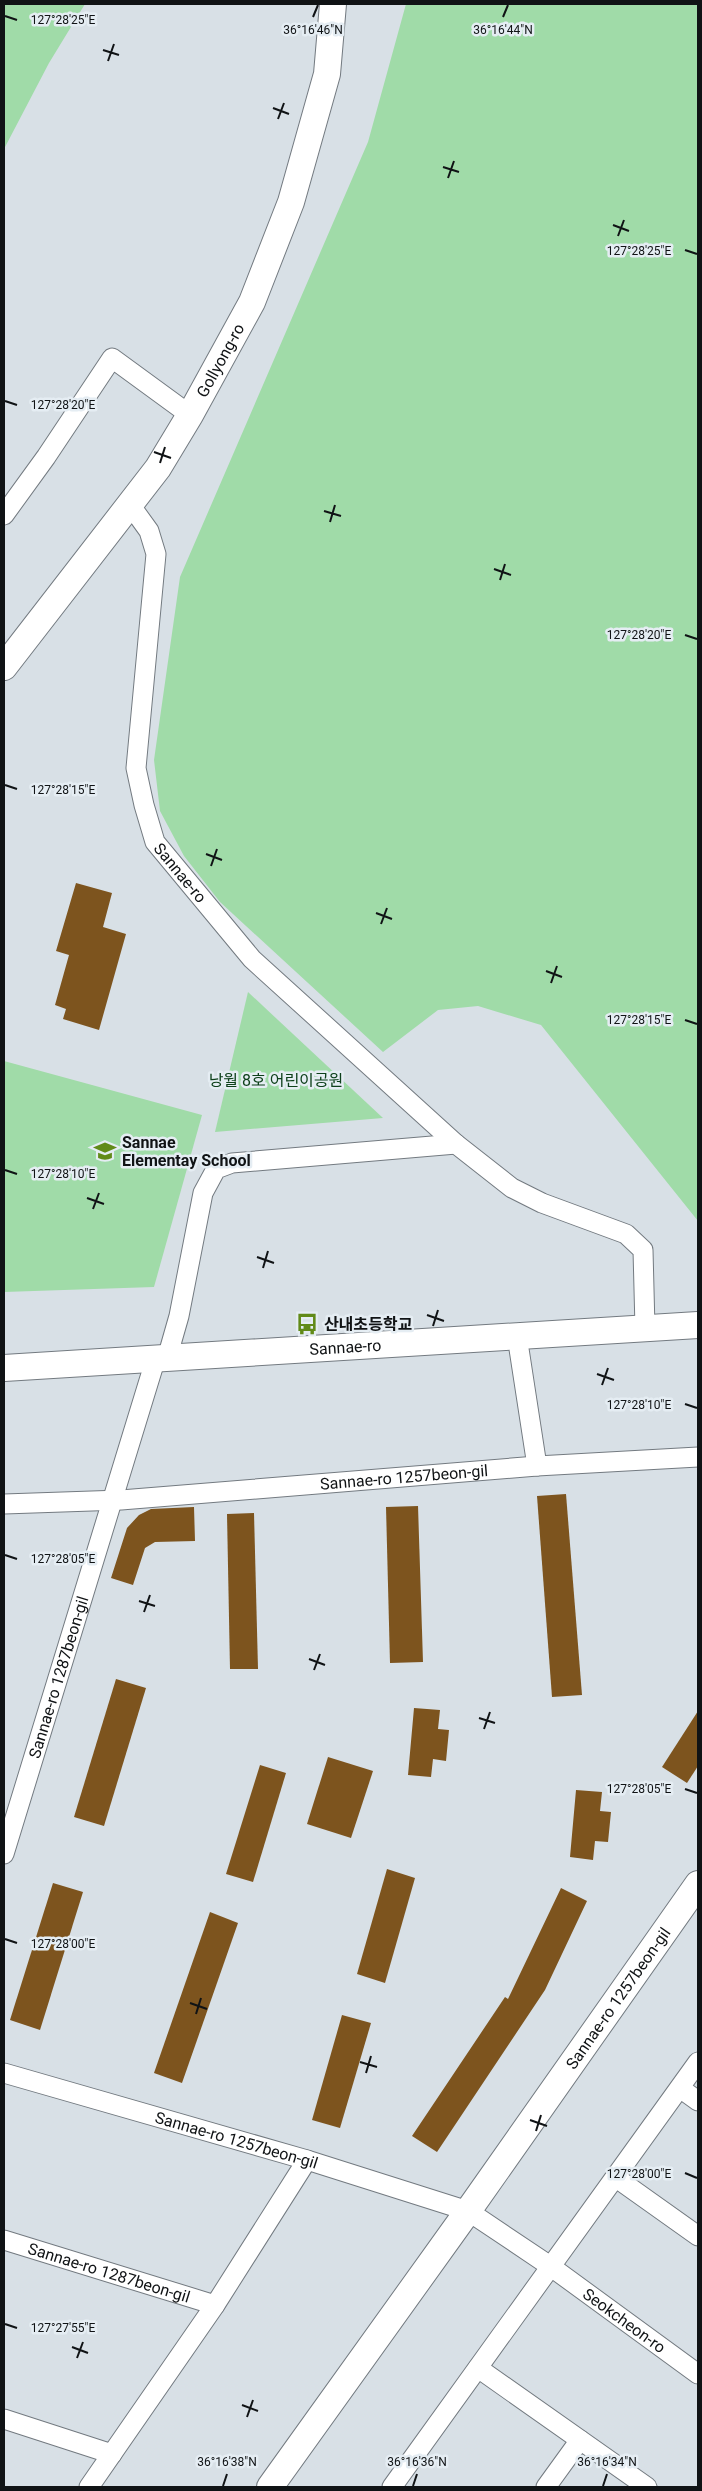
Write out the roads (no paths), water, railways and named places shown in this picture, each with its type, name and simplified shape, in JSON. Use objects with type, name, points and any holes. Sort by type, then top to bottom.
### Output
[{"type":"main road","name":"Gollyong-ro","points":[[7,656],[131,506],[158,468],[190,415],[252,302],[291,202],[327,74],[333,4]]},
{"type":"main road","name":"Sannae-ro","points":[[4,1368],[698,1325]]},
{"type":"main road","name":"Sannae-ro 1257beon-gil","points":[[270,2487],[468,2211],[698,1884]]},
{"type":"street","points":[[4,514],[46,457],[112,358],[190,415]]},
{"type":"street","name":"Sannae-ro","points":[[131,506],[149,531],[156,554],[136,768],[144,805],[156,842],[252,959],[456,1144],[512,1188],[542,1203],[626,1234],[642,1250],[645,1328]]},
{"type":"street","points":[[167,1358],[179,1316],[203,1193],[216,1169],[232,1163],[456,1144]]},
{"type":"street","points":[[517,1336],[537,1466]]},
{"type":"street","name":"Sannae-ro 1287beon-gil","points":[[4,1854],[155,1362],[167,1358]]},
{"type":"street","name":"Sannae-ro 1257beon-gil","points":[[111,1501],[537,1466],[698,1458]]},
{"type":"street","points":[[4,1504],[111,1501]]},
{"type":"street","points":[[392,2487],[698,2062]]},
{"type":"street","name":"Sannae-ro 1257beon-gil","points":[[4,2074],[307,2160],[468,2211]]},
{"type":"street","points":[[680,2088],[698,2101]]},
{"type":"street","name":"Sannae-ro 1287beon-gil","points":[[89,2487],[215,2305],[307,2160]]},
{"type":"street","points":[[615,2177],[698,2236]]},
{"type":"street","name":"Seokcheon-ro","points":[[468,2211],[550,2266],[698,2374]]},
{"type":"street","name":"Sannae-ro 1287beon-gil","points":[[4,2240],[215,2305]]},
{"type":"street","points":[[478,2368],[648,2487]]},
{"type":"street","points":[[4,2420],[112,2454]]},
{"type":"street","points":[[546,2487],[580,2440]]},
{"type":"place","name":"Sannae Elementay School","points":[[105,1151]]},
{"type":"place","name":"산내초등학교","points":[[307,1324]]},
{"type":"park label","name":"낭월 8호 어린이공원","points":[[276,1080]]}]
